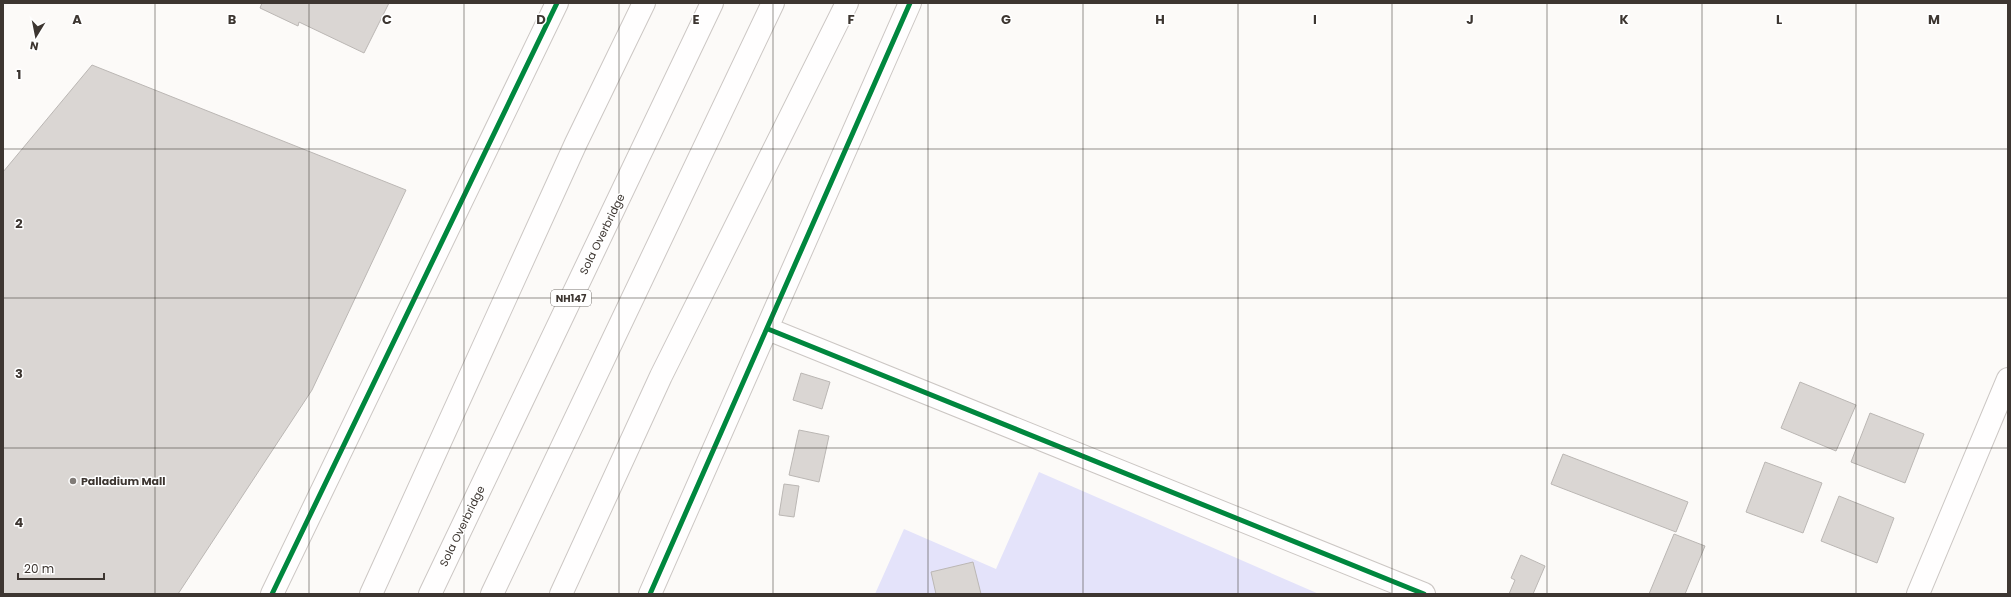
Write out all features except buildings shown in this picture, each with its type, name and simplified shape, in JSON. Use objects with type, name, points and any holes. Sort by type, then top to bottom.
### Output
[{"type":"main road","points":[[272,594],[557,3]]},
{"type":"main road","points":[[371,594],[576,143],[644,3]]},
{"type":"main road","name":"Sola Overbridge","points":[[430,594],[712,3]]},
{"type":"main road","points":[[492,594],[773,3]]},
{"type":"main road","points":[[561,594],[661,376],[847,3]]},
{"type":"main road","points":[[650,594],[768,329],[910,3]]},
{"type":"main road","points":[[768,329],[1424,594]]},
{"type":"main road","points":[[1918,594],[2008,379]]},
{"type":"shaded area","points":[[1039,472],[1319,594],[875,594],[904,529],[996,569]]},
{"type":"cycle path","points":[[272,594],[557,3]]},
{"type":"cycle path","points":[[650,594],[910,3]]},
{"type":"cycle path","points":[[768,329],[1424,594]]},
{"type":"place","name":"Palladium Mall","points":[[73,481]]}]
